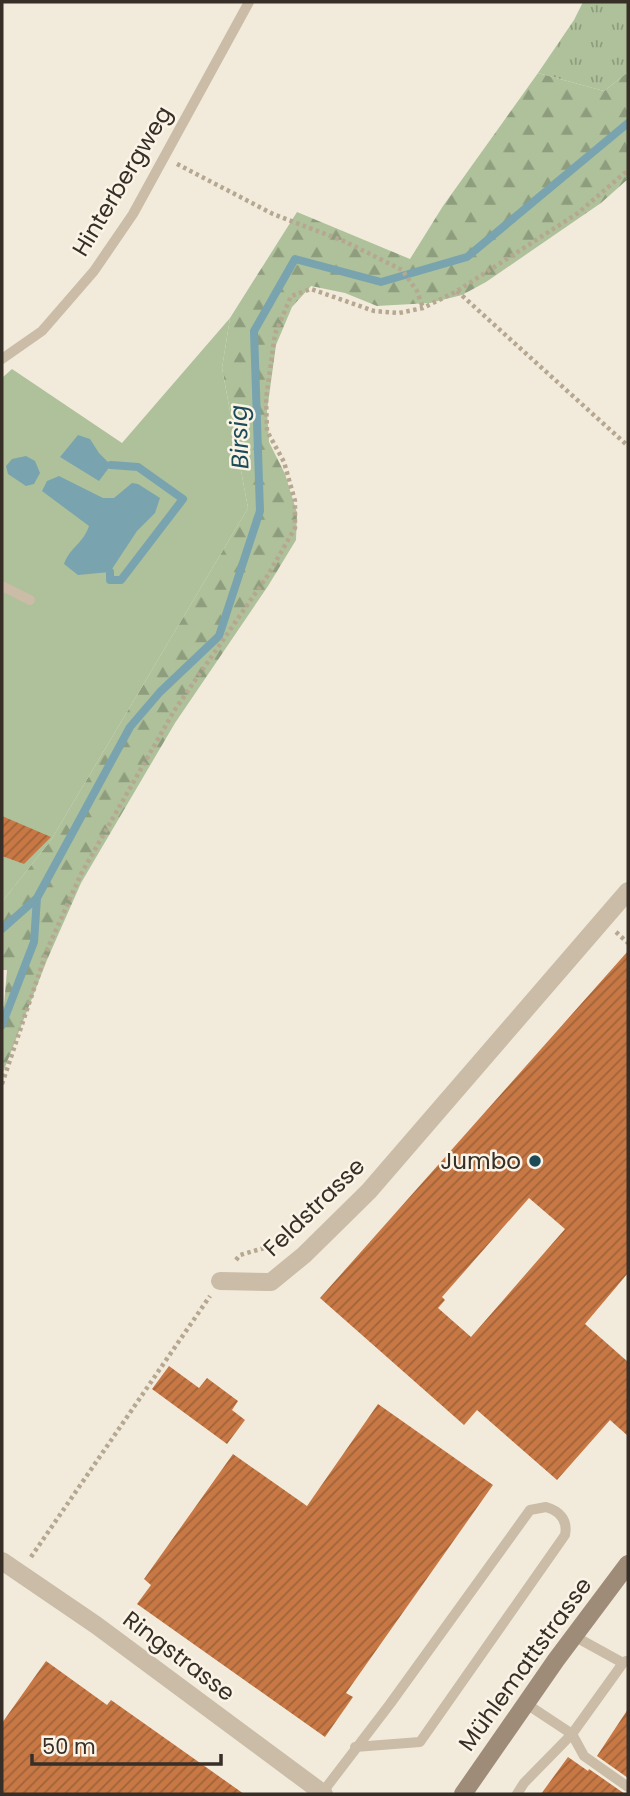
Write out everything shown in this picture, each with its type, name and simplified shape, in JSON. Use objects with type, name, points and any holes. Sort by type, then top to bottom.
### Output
[{"type":"main road","name":"Mühlemattstrasse","points":[[463,1794],[525,1703],[628,1564]]},
{"type":"street","name":"Feldstrasse","points":[[220,1281],[271,1282],[304,1255],[369,1192],[626,899]]},
{"type":"street","name":"Ringstrasse","points":[[2,1561],[96,1625],[323,1793]]},
{"type":"lane","name":"Hinterbergweg","points":[[2,359],[42,331],[94,271],[133,214],[250,2]]},
{"type":"lane","points":[[2,586],[30,600]]},
{"type":"lane","points":[[323,1793],[355,1747],[390,1704],[530,1510],[546,1507],[562,1515],[565,1535],[420,1742],[355,1747]]},
{"type":"lane","points":[[517,1794],[524,1783],[572,1734],[626,1661],[574,1636]]},
{"type":"lane","points":[[525,1703],[572,1734],[584,1756],[628,1787]]},
{"type":"path","points":[[165,158],[273,214],[345,242],[402,270],[417,290],[423,308]]},
{"type":"path","points":[[2,1084],[47,950],[81,874],[174,711],[268,575],[295,528],[295,501],[284,462],[267,431],[266,400],[275,334],[291,296],[311,289],[374,311],[399,313],[423,308],[457,291],[578,213],[628,170]]},
{"type":"path","points":[[457,291],[628,446]]},
{"type":"path","points":[[19,1574],[240,1255],[296,1239]]},
{"type":"green space","points":[[583,2],[628,2],[628,72],[604,91],[538,73]]},
{"type":"green space","points":[[628,72],[628,179],[601,203],[486,282],[462,295],[430,303],[377,306],[345,293],[311,286],[292,307],[276,345],[267,411],[269,442],[285,474],[297,513],[296,540],[175,723],[81,883],[47,960],[2,1075],[2,1010],[7,970],[2,970],[2,902],[51,840],[248,508],[222,368],[230,318],[297,212],[410,259],[443,206],[538,73],[604,91]]},
{"type":"green space","points":[[230,318],[222,368],[248,508],[51,840],[2,902],[2,378],[12,369],[122,443]]},
{"type":"water","points":[[78,435],[90,439],[111,465],[99,481],[60,457]]},
{"type":"water","points":[[26,456],[35,461],[40,473],[34,484],[26,486],[8,474],[6,466],[12,459]]},
{"type":"water","points":[[59,476],[103,498],[114,498],[132,483],[160,498],[155,513],[137,531],[110,572],[78,575],[64,564],[89,526],[42,491],[47,481]]},
{"type":"building","points":[[2,816],[51,837],[24,864],[2,856]]},
{"type":"building","points":[[628,951],[628,1273],[585,1324],[628,1362],[628,1436],[610,1420],[557,1480],[477,1410],[464,1425],[320,1298]],"holes":[[[529,1198],[565,1229],[471,1337],[438,1308],[445,1300],[442,1297]]]},
{"type":"building","points":[[169,1366],[199,1388],[207,1378],[238,1401],[232,1410],[245,1420],[227,1444],[152,1389]]},
{"type":"building","points":[[378,1404],[493,1485],[346,1693],[353,1697],[325,1737],[137,1604],[151,1585],[144,1579],[233,1454],[307,1506]]},
{"type":"building","points":[[46,1661],[107,1705],[111,1700],[244,1794],[2,1794],[2,1723]]},
{"type":"building","points":[[628,1709],[628,1778],[597,1756]]},
{"type":"building","points":[[568,1757],[588,1771],[589,1769],[625,1794],[541,1794]]},
{"type":"waterway","name":"Birsig","points":[[2,929],[37,898],[130,727],[160,692],[219,636],[260,511],[254,331],[295,259],[381,282],[467,257],[628,123]]},
{"type":"waterway","points":[[110,572],[110,580],[121,580],[183,499],[138,467],[111,465]]},
{"type":"waterway","points":[[2,1025],[34,942],[37,898]]},
{"type":"place","name":"Jumbo","points":[[535,1161]]}]
